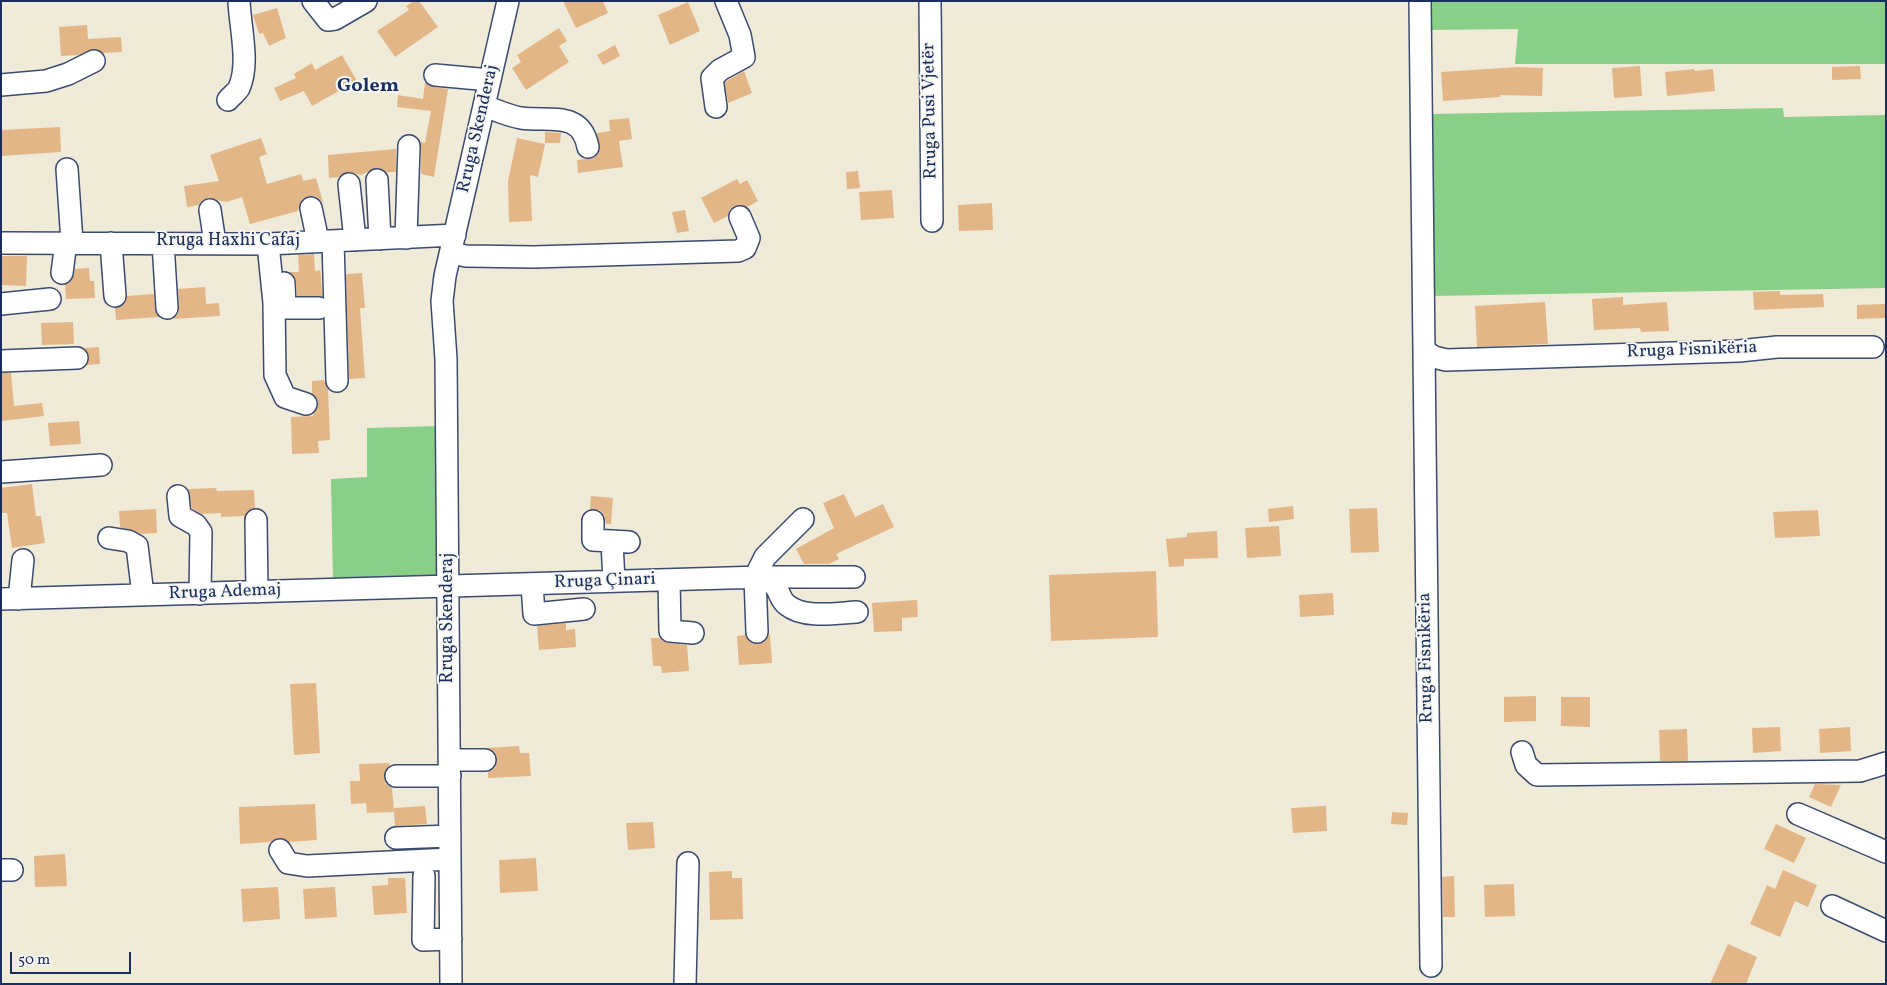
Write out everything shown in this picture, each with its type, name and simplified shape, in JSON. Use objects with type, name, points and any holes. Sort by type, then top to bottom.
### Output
[{"type":"street","points":[[228,100],[239,89],[242,71],[243,36],[239,1]]},
{"type":"street","points":[[313,1],[328,20],[335,19],[366,1]]},
{"type":"street","points":[[716,107],[712,78],[744,57],[740,35],[726,1]]},
{"type":"street","name":"Rruga Pusi Vjetër","points":[[930,1],[932,221]]},
{"type":"street","name":"Rruga Fisnikëria","points":[[1420,1],[1431,966]]},
{"type":"street","name":"Rruga Skenderaj","points":[[451,984],[450,859],[443,836],[450,768],[446,358],[442,301],[444,276],[510,2]]},
{"type":"street","points":[[1,85],[46,80],[68,74],[94,61]]},
{"type":"street","points":[[435,75],[490,80]]},
{"type":"street","points":[[484,106],[521,118],[570,122],[580,127],[586,136],[588,147]]},
{"type":"street","points":[[406,238],[409,146]]},
{"type":"street","points":[[62,273],[69,242],[67,169]]},
{"type":"street","points":[[377,180],[380,239]]},
{"type":"street","points":[[349,184],[355,240]]},
{"type":"street","points":[[311,208],[326,241],[337,381]]},
{"type":"street","points":[[210,210],[215,244]]},
{"type":"street","points":[[453,245],[466,256],[534,257],[738,251],[745,248],[750,238],[740,217]]},
{"type":"street","name":"Rruga Haxhi Cafaj","points":[[1,243],[273,244],[406,238],[453,245]]},
{"type":"street","points":[[111,242],[115,296]]},
{"type":"street","points":[[163,243],[166,308]]},
{"type":"street","points":[[273,244],[283,272],[285,308],[319,308]]},
{"type":"street","points":[[273,244],[275,375],[285,397],[306,404]]},
{"type":"street","points":[[1,304],[50,299]]},
{"type":"street","name":"Rruga Fisnikëria","points":[[1424,350],[1434,357],[1446,360],[1739,350],[1777,347],[1874,347]]},
{"type":"street","points":[[1,361],[77,358]]},
{"type":"street","points":[[1,472],[101,464]]},
{"type":"street","points":[[178,496],[180,516],[196,525],[201,532],[200,594]]},
{"type":"street","points":[[757,632],[758,577],[765,557],[803,518]]},
{"type":"street","points":[[256,520],[257,592]]},
{"type":"street","points":[[593,521],[593,540],[620,542],[614,581]]},
{"type":"street","points":[[109,538],[128,540],[137,546],[143,595]]},
{"type":"street","points":[[10,599],[23,560]]},
{"type":"street","points":[[758,577],[775,585],[779,596],[788,606],[797,610],[812,613],[857,612]]},
{"type":"street","name":"Rruga Çinari","points":[[449,586],[758,577],[854,577]]},
{"type":"street","points":[[670,580],[670,631],[693,633]]},
{"type":"street","points":[[532,584],[534,614],[584,609]]},
{"type":"street","name":"Rruga Ademaj","points":[[10,599],[449,586]]},
{"type":"street","points":[[1522,752],[1526,765],[1537,775],[1860,770],[1886,763]]},
{"type":"street","points":[[396,776],[450,768],[485,760]]},
{"type":"street","points":[[396,838],[443,836],[435,806]]},
{"type":"street","points":[[1798,814],[1886,852]]},
{"type":"street","points":[[280,850],[288,862],[307,866],[450,859]]},
{"type":"street","points":[[685,984],[688,863]]},
{"type":"street","points":[[424,876],[424,940],[451,939]]},
{"type":"street","points":[[1832,906],[1886,931]]},
{"type":"green space","points":[[1427,1],[1886,1],[1886,64],[1515,64],[1518,29],[1428,30]]},
{"type":"green space","points":[[1783,108],[1784,117],[1886,115],[1886,288],[1431,296],[1428,114]]},
{"type":"green space","points":[[440,426],[438,583],[333,584],[331,479],[367,477],[367,428]]},
{"type":"building","points":[[414,1],[419,1],[438,27],[395,57],[377,31],[409,10],[406,6]]},
{"type":"building","points":[[563,1],[603,1],[608,13],[576,28]]},
{"type":"building","points":[[688,2],[700,31],[670,45],[658,15]]},
{"type":"building","points":[[277,8],[286,38],[269,46],[263,33],[259,34],[253,15]]},
{"type":"building","points":[[87,25],[88,39],[121,37],[122,52],[103,53],[94,49],[78,55],[61,56],[59,27]]},
{"type":"building","points":[[559,28],[567,41],[559,46],[569,62],[526,90],[512,68],[521,62],[517,55]]},
{"type":"building","points":[[615,45],[620,56],[603,65],[597,55]]},
{"type":"building","points":[[342,55],[357,81],[312,106],[304,91],[280,101],[274,88],[296,78],[294,74],[312,63],[315,70]]},
{"type":"building","points":[[1640,66],[1642,96],[1614,98],[1612,68]]},
{"type":"building","points":[[1860,66],[1861,79],[1832,80],[1832,67]]},
{"type":"building","points":[[1518,67],[1543,68],[1542,96],[1500,95],[1500,97],[1443,101],[1441,72]]},
{"type":"building","points":[[1694,69],[1695,71],[1713,69],[1715,91],[1667,96],[1665,72]]},
{"type":"building","points":[[744,71],[752,93],[728,103],[725,82]]},
{"type":"building","points":[[425,82],[433,87],[448,89],[434,177],[421,174],[421,142],[425,143],[431,111],[397,107],[398,95],[423,99]]},
{"type":"building","points":[[629,118],[632,139],[619,141],[623,167],[578,173],[577,160],[594,158],[600,150],[597,133],[610,131],[609,120]]},
{"type":"building","points":[[60,127],[61,152],[1,156],[1,130]]},
{"type":"building","points":[[545,132],[561,133],[560,143],[545,143]]},
{"type":"building","points":[[261,138],[267,154],[259,157],[267,184],[301,174],[303,181],[316,178],[323,202],[315,196],[308,196],[302,199],[298,211],[250,224],[242,197],[226,202],[208,198],[199,205],[187,207],[184,186],[219,181],[210,155]]},
{"type":"building","points":[[517,138],[545,144],[538,177],[530,175],[532,221],[509,222],[508,181]]},
{"type":"building","points":[[396,149],[396,172],[386,172],[376,168],[361,175],[348,172],[339,177],[329,178],[328,155]]},
{"type":"building","points":[[858,171],[860,188],[847,189],[846,172]]},
{"type":"building","points":[[737,179],[740,184],[747,180],[758,201],[747,207],[735,206],[730,210],[728,216],[714,223],[701,198]]},
{"type":"building","points":[[892,190],[894,218],[861,220],[859,192]]},
{"type":"building","points":[[992,203],[993,230],[959,231],[958,205]]},
{"type":"building","points":[[685,210],[689,231],[677,233],[672,212]]},
{"type":"building","points":[[314,254],[315,271],[320,270],[322,296],[297,296],[296,282],[290,272],[299,272],[298,255]]},
{"type":"building","points":[[1,256],[27,256],[26,286],[1,285]]},
{"type":"building","points":[[89,268],[90,281],[94,281],[95,298],[66,299],[65,285],[72,280],[75,269]]},
{"type":"building","points":[[362,273],[365,308],[360,308],[365,378],[349,379],[346,274]]},
{"type":"building","points":[[205,287],[206,304],[219,303],[220,316],[173,319],[178,314],[179,308],[178,289]]},
{"type":"building","points":[[1780,291],[1780,295],[1823,294],[1824,307],[1754,310],[1753,292]]},
{"type":"building","points":[[154,294],[155,309],[159,317],[116,320],[115,308],[122,306],[127,296]]},
{"type":"building","points":[[1623,297],[1623,305],[1667,302],[1669,331],[1641,332],[1640,328],[1594,330],[1592,299]]},
{"type":"building","points":[[1545,302],[1548,344],[1477,347],[1475,306]]},
{"type":"building","points":[[1885,304],[1885,318],[1857,319],[1857,305]]},
{"type":"building","points":[[73,322],[74,344],[42,345],[41,323]]},
{"type":"building","points":[[99,347],[100,364],[87,365],[89,357],[84,348]]},
{"type":"building","points":[[1,373],[11,373],[14,406],[42,403],[44,416],[1,421]]},
{"type":"building","points":[[324,380],[328,389],[330,440],[318,441],[319,453],[292,454],[291,417],[313,416],[318,402],[312,394],[312,381]]},
{"type":"building","points":[[79,421],[81,444],[50,446],[48,423]]},
{"type":"building","points":[[32,484],[36,516],[41,516],[45,543],[12,548],[7,513],[1,513],[1,488]]},
{"type":"building","points":[[216,488],[217,491],[254,490],[255,508],[249,510],[245,516],[221,517],[221,513],[201,514],[192,508],[188,489]]},
{"type":"building","points":[[844,494],[855,517],[883,504],[894,527],[836,554],[839,559],[829,564],[804,564],[796,549],[834,528],[823,503]]},
{"type":"building","points":[[591,496],[613,498],[611,524],[606,524],[604,515],[600,510],[590,509]]},
{"type":"building","points":[[1293,506],[1294,519],[1269,522],[1268,509]]},
{"type":"building","points":[[1377,508],[1379,552],[1351,553],[1349,509]]},
{"type":"building","points":[[156,509],[157,533],[141,534],[120,527],[119,511]]},
{"type":"building","points":[[1818,510],[1820,536],[1775,538],[1773,512]]},
{"type":"building","points":[[1279,526],[1281,556],[1247,558],[1245,528]]},
{"type":"building","points":[[1217,531],[1218,558],[1184,559],[1184,566],[1169,567],[1166,539],[1187,537],[1187,533]]},
{"type":"building","points":[[1156,571],[1158,637],[1051,641],[1049,575]]},
{"type":"building","points":[[1333,593],[1334,615],[1300,617],[1299,595]]},
{"type":"building","points":[[917,600],[918,617],[902,618],[902,631],[874,632],[872,603]]},
{"type":"building","points":[[566,623],[566,630],[575,629],[576,647],[539,650],[537,626]]},
{"type":"building","points":[[770,634],[772,663],[739,665],[737,636],[745,635],[751,643],[758,644],[764,642]]},
{"type":"building","points":[[651,638],[660,638],[668,643],[687,645],[689,671],[662,673],[661,666],[653,666]]},
{"type":"building","points":[[316,683],[320,753],[294,755],[290,684]]},
{"type":"building","points":[[1536,696],[1536,721],[1504,722],[1504,697]]},
{"type":"building","points":[[1561,697],[1590,697],[1590,727],[1561,726]]},
{"type":"building","points":[[1780,727],[1781,751],[1753,753],[1752,728]]},
{"type":"building","points":[[1850,727],[1851,751],[1820,753],[1819,729]]},
{"type":"building","points":[[1687,729],[1688,761],[1660,761],[1659,730]]},
{"type":"building","points":[[519,746],[520,753],[529,753],[531,776],[488,778],[488,772],[496,767],[497,760],[496,753],[486,748]]},
{"type":"building","points":[[390,763],[384,776],[385,783],[392,788],[394,812],[367,813],[366,803],[351,804],[350,781],[360,781],[359,764]]},
{"type":"building","points":[[1815,784],[1841,785],[1831,807],[1809,797]]},
{"type":"building","points":[[315,804],[317,840],[289,842],[279,838],[270,842],[240,844],[239,807]]},
{"type":"building","points":[[425,806],[427,824],[395,826],[394,808]]},
{"type":"building","points":[[1326,806],[1327,831],[1293,833],[1291,808]]},
{"type":"building","points":[[1392,812],[1408,813],[1407,825],[1391,824]]},
{"type":"building","points":[[653,822],[655,848],[628,850],[626,823]]},
{"type":"building","points":[[1776,824],[1806,838],[1794,863],[1764,849]]},
{"type":"building","points":[[65,854],[67,886],[35,887],[34,856]]},
{"type":"building","points":[[536,858],[538,891],[500,893],[499,860]]},
{"type":"building","points":[[1783,870],[1817,885],[1808,907],[1795,901],[1780,937],[1750,924],[1767,885],[1775,889]]},
{"type":"building","points":[[732,871],[732,878],[742,878],[743,919],[710,920],[709,872]]},
{"type":"building","points":[[1454,876],[1455,917],[1443,917],[1442,877]]},
{"type":"building","points":[[388,878],[405,878],[407,913],[374,915],[372,886],[388,885]]},
{"type":"building","points":[[1514,884],[1515,916],[1485,917],[1484,885]]},
{"type":"building","points":[[278,887],[280,919],[243,922],[241,889]]},
{"type":"building","points":[[335,887],[337,917],[305,919],[303,889]]},
{"type":"building","points":[[1728,944],[1757,957],[1746,984],[1710,984]]},
{"type":"district","name":"Golem","points":[[368,87]]}]
